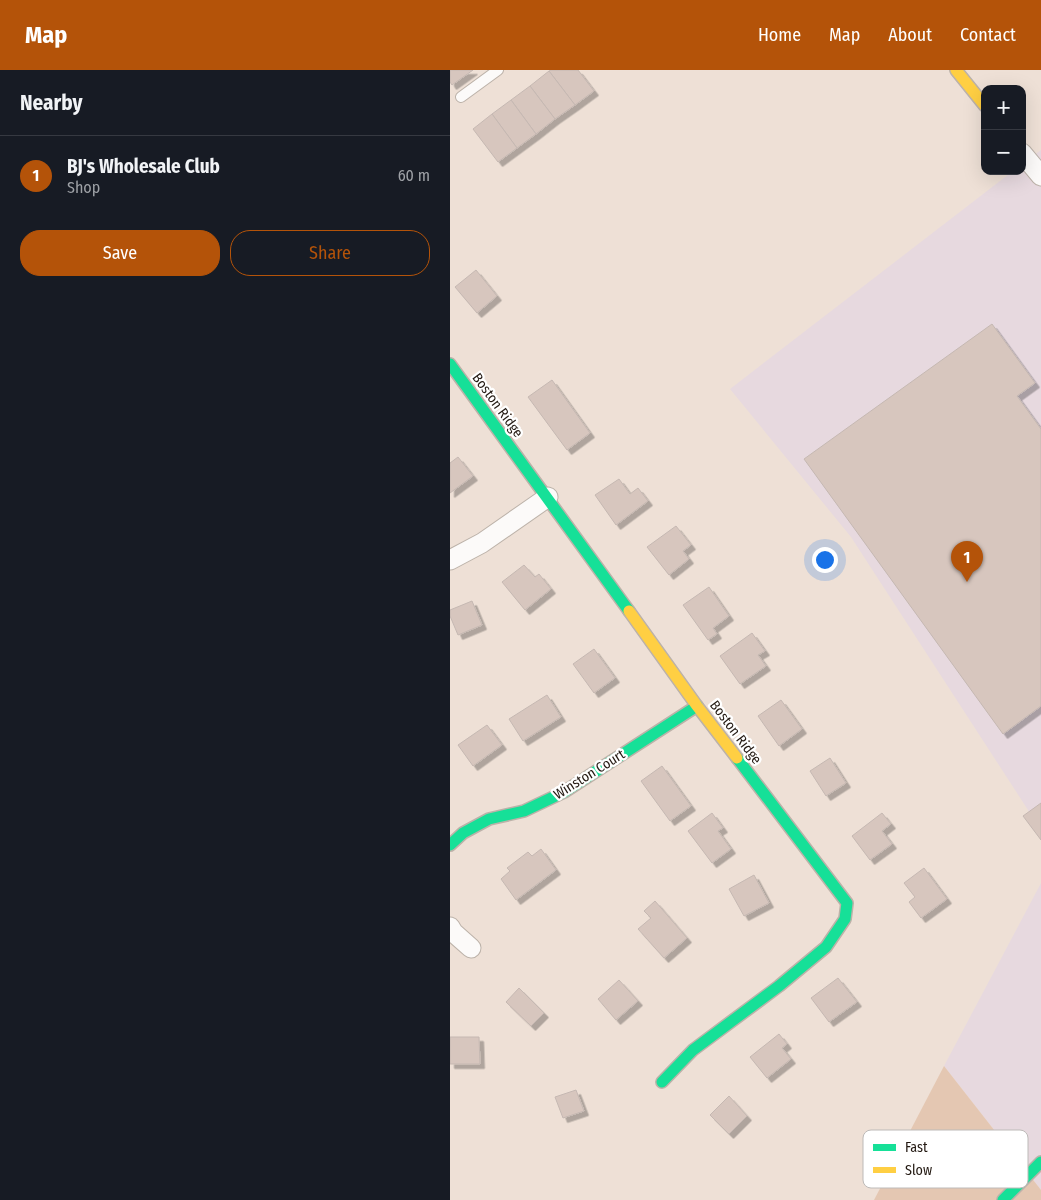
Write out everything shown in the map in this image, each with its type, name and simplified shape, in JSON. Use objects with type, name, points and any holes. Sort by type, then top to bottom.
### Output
[{"type":"street","points":[[956,70],[981,101]]},
{"type":"street","points":[[1026,158],[1041,176]]},
{"type":"street","name":"Boston Ridge","points":[[450,364],[548,497],[697,706],[846,903],[845,919],[826,947],[779,986],[693,1050],[662,1082]]},
{"type":"street","points":[[450,560],[482,543],[548,497]]},
{"type":"street","name":"Winston Court","points":[[450,845],[463,833],[490,819],[524,811],[564,792],[697,706]]},
{"type":"street","points":[[450,927],[471,948]]},
{"type":"street","points":[[1028,1175],[1041,1162]]},
{"type":"street","points":[[1003,1200],[1015,1188]]},
{"type":"lane","points":[[461,96],[498,70]]},
{"type":"shaded area","points":[[1041,150],[1041,830],[851,537],[730,389],[1008,175],[1026,175],[1026,161]]},
{"type":"shaded area","points":[[1041,883],[1041,1190],[1028,1173],[1028,1130],[994,1130],[944,1066]]},
{"type":"shaded area","points":[[944,1066],[994,1130],[911,1130]]},
{"type":"shaded area","points":[[1028,1173],[1041,1190],[1041,1200],[874,1200],[880,1188],[1028,1188]]},
{"type":"building","points":[[450,70],[473,70],[452,85],[450,82]]},
{"type":"building","points":[[578,70],[594,91],[575,105],[549,71]]},
{"type":"building","points":[[549,71],[575,105],[555,119],[530,86]]},
{"type":"building","points":[[530,86],[555,119],[536,134],[511,100]]},
{"type":"building","points":[[511,100],[536,134],[517,148],[492,114]]},
{"type":"building","points":[[492,114],[517,148],[498,162],[473,129]]},
{"type":"building","points":[[476,270],[497,296],[477,313],[455,287]]},
{"type":"building","points":[[992,324],[1035,383],[1017,396],[1041,429],[1041,706],[1003,734],[804,459]]},
{"type":"building","points":[[552,380],[590,433],[567,450],[528,397]]},
{"type":"building","points":[[458,457],[473,476],[450,493],[450,463]]},
{"type":"building","points":[[619,479],[630,494],[638,488],[648,501],[616,525],[595,495]]},
{"type":"building","points":[[676,526],[691,545],[683,551],[689,559],[669,575],[647,547]]},
{"type":"building","points":[[524,565],[535,577],[539,574],[551,589],[525,610],[502,582]]},
{"type":"building","points":[[709,587],[729,616],[713,628],[717,634],[708,640],[683,605]]},
{"type":"building","points":[[472,601],[482,625],[458,635],[450,616],[450,610]]},
{"type":"building","points":[[752,633],[765,651],[758,655],[766,666],[740,684],[720,656]]},
{"type":"building","points":[[594,649],[615,678],[594,693],[573,664]]},
{"type":"building","points":[[547,695],[561,717],[523,741],[509,719]]},
{"type":"building","points":[[781,700],[802,729],[779,746],[758,716]]},
{"type":"building","points":[[487,725],[502,745],[473,766],[458,745]]},
{"type":"building","points":[[830,758],[846,783],[826,796],[810,771]]},
{"type":"building","points":[[662,766],[691,806],[670,821],[641,781]]},
{"type":"building","points":[[1041,803],[1041,840],[1023,816]]},
{"type":"building","points":[[712,813],[723,828],[718,831],[731,849],[712,863],[688,831]]},
{"type":"building","points":[[882,813],[891,824],[882,831],[892,844],[870,860],[852,836]]},
{"type":"building","points":[[541,849],[556,870],[516,900],[501,879],[510,871],[507,868],[528,852],[532,856]]},
{"type":"building","points":[[924,868],[947,899],[921,918],[909,902],[915,897],[904,883]]},
{"type":"building","points":[[754,875],[769,903],[744,916],[729,889]]},
{"type":"building","points":[[655,901],[687,938],[664,958],[638,929],[651,918],[644,911]]},
{"type":"building","points":[[838,978],[857,1002],[829,1022],[811,998]]},
{"type":"building","points":[[619,980],[638,1001],[616,1020],[598,999]]},
{"type":"building","points":[[519,988],[544,1013],[531,1026],[506,1002]]},
{"type":"building","points":[[779,1034],[787,1044],[782,1048],[791,1059],[767,1078],[750,1057]]},
{"type":"building","points":[[450,1037],[479,1037],[480,1064],[450,1064]]},
{"type":"building","points":[[576,1090],[584,1111],[563,1118],[555,1097]]},
{"type":"building","points":[[729,1096],[747,1116],[729,1134],[710,1115]]},
{"type":"traffic: fast","points":[[450,364],[629,611]]},
{"type":"traffic: fast","points":[[450,845],[463,833],[489,819],[524,811],[564,792],[697,706]]},
{"type":"traffic: fast","points":[[662,1082],[693,1050],[779,986],[826,947],[845,919],[847,903],[737,758]]},
{"type":"traffic: fast","points":[[1028,1175],[1041,1162]]},
{"type":"traffic: fast","points":[[1003,1200],[1015,1188]]},
{"type":"traffic: slow","points":[[956,70],[981,101]]},
{"type":"traffic: slow","points":[[629,611],[737,758]]},
{"type":"place","name":"BJ's Wholesale Club","points":[[967,582]]}]
